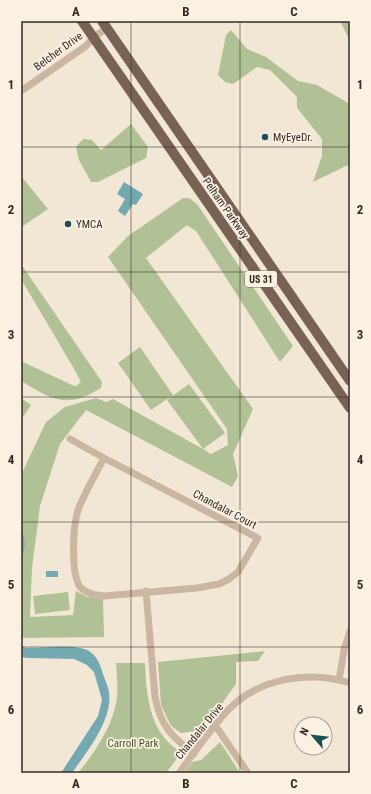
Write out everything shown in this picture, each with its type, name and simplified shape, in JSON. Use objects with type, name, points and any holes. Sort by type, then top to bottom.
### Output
[{"type":"main road","name":"Pelham Parkway","points":[[82,21],[350,408]]},
{"type":"main road","name":"Pelham Parkway","points":[[105,25],[350,381]]},
{"type":"main road","points":[[114,66],[128,58]]},
{"type":"main road","points":[[193,181],[204,167]]},
{"type":"main road","points":[[310,349],[322,340]]},
{"type":"street","name":"Belcher Drive","points":[[21,91],[86,46],[105,25]]},
{"type":"street","name":"Chandalar Court","points":[[70,439],[258,538],[242,568],[225,582],[196,588],[97,595],[91,594],[82,588],[77,580],[73,546],[75,520],[84,496],[104,458]]},
{"type":"street","points":[[146,591],[157,709],[163,723],[171,735],[194,754]]},
{"type":"street","points":[[339,680],[344,650],[350,631]]},
{"type":"street","name":"Chandalar Drive","points":[[179,773],[215,725],[236,703],[254,691],[274,682],[301,677],[322,677],[350,683]]},
{"type":"street","points":[[215,725],[248,773]]},
{"type":"green space","points":[[340,21],[350,21],[350,41]]},
{"type":"green space","points":[[231,30],[247,49],[266,57],[298,81],[317,85],[350,104],[350,164],[313,182],[322,156],[322,139],[297,108],[297,97],[270,70],[257,67],[233,84],[225,82],[218,75],[226,35]]},
{"type":"green space","points":[[131,124],[148,147],[146,158],[98,182],[91,182],[79,160],[76,147],[83,139],[92,140],[101,150]]},
{"type":"green space","points":[[21,176],[48,209],[23,226],[21,222]]},
{"type":"green space","points":[[183,198],[189,198],[197,204],[293,346],[280,362],[196,231],[187,225],[146,258],[253,409],[233,454],[238,476],[232,487],[86,410],[60,444],[40,506],[32,568],[30,617],[73,615],[76,591],[87,597],[103,598],[104,637],[21,638],[21,561],[25,547],[20,522],[21,471],[22,473],[46,422],[65,407],[96,398],[106,402],[113,399],[211,454],[228,445],[227,429],[108,257],[128,236]]},
{"type":"green space","points":[[21,264],[102,382],[101,388],[78,399],[63,400],[44,394],[21,381],[21,361],[72,385],[76,386],[81,382],[21,279]]},
{"type":"green space","points":[[140,347],[173,395],[151,410],[118,363]]},
{"type":"green space","points":[[189,384],[225,433],[203,449],[167,400]]},
{"type":"green space","points":[[21,398],[31,405],[21,420]]},
{"type":"green space","points":[[68,592],[70,610],[35,614],[33,596]]},
{"type":"green space","points":[[265,651],[258,661],[236,662],[236,684],[211,719],[195,731],[181,733],[171,726],[161,705],[158,662]]},
{"type":"green space","name":"Carroll Park","points":[[116,663],[145,663],[149,701],[156,725],[171,745],[182,752],[166,773],[78,773],[97,747],[112,719],[117,698]]},
{"type":"green space","points":[[220,742],[240,773],[184,773],[192,762],[201,760]]},
{"type":"water","points":[[124,182],[143,194],[136,205],[133,204],[125,216],[118,211],[125,199],[117,194]]},
{"type":"water","points":[[21,527],[25,544],[21,561]]},
{"type":"water","points":[[46,571],[58,571],[58,577],[46,577]]},
{"type":"water","points":[[21,646],[26,648],[82,648],[93,654],[101,667],[109,692],[107,713],[98,735],[72,773],[61,773],[98,716],[102,700],[94,672],[87,665],[74,659],[21,657]]},
{"type":"place","name":"MyEyeDr.","points":[[265,137]]},
{"type":"place","name":"YMCA","points":[[68,224]]}]
